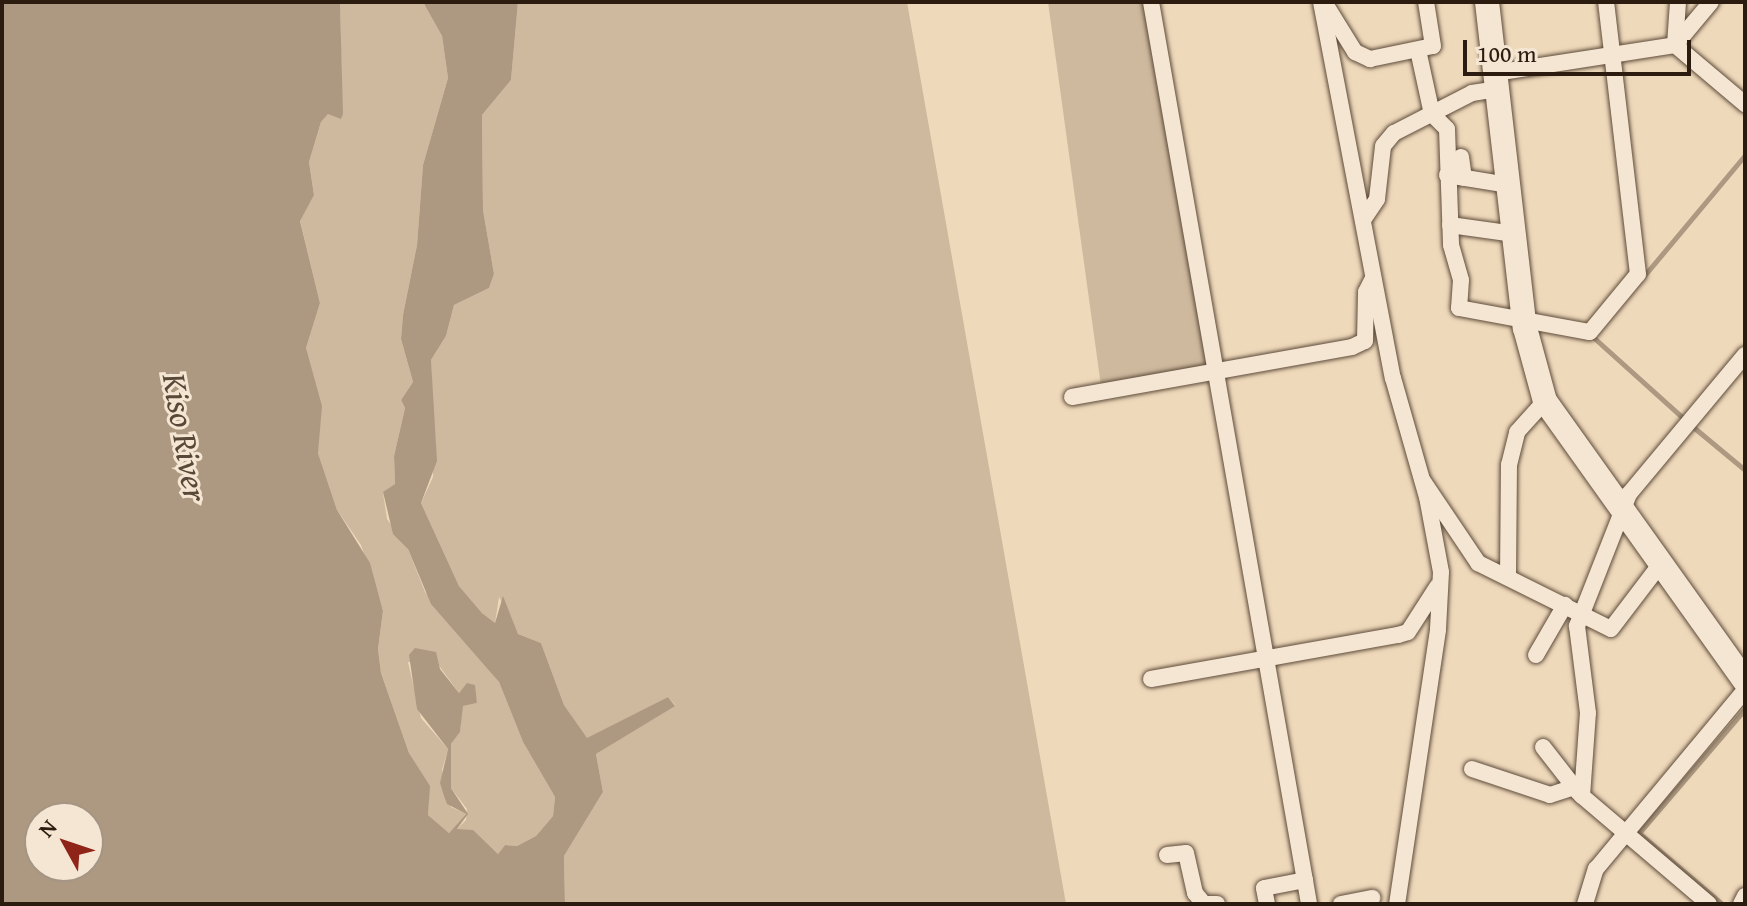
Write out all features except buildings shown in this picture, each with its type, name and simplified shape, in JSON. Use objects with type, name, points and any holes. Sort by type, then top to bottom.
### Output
[{"type":"main road","points":[[1487,2],[1525,322],[1545,401],[1620,512],[1745,681]]},
{"type":"street","points":[[1151,2],[1309,904]]},
{"type":"street","points":[[1322,2],[1361,57],[1433,46],[1426,2]]},
{"type":"street","points":[[1322,2],[1393,378],[1422,480],[1441,579],[1397,904]]},
{"type":"street","points":[[1461,157],[1450,225],[1461,280],[1459,308],[1590,332],[1638,274],[1606,2]]},
{"type":"street","points":[[1675,45],[1678,2]]},
{"type":"street","points":[[1363,220],[1377,199],[1383,146],[1394,133],[1496,81],[1612,55],[1675,45],[1711,2]]},
{"type":"street","points":[[1675,45],[1745,104]]},
{"type":"street","points":[[1418,50],[1432,114],[1447,129],[1456,176]]},
{"type":"street","points":[[1456,176],[1509,185]]},
{"type":"street","points":[[1450,225],[1514,234]]},
{"type":"street","points":[[1072,397],[1365,341],[1366,292],[1373,276]]},
{"type":"street","points":[[1534,648],[1572,609],[1620,512],[1745,355]]},
{"type":"street","points":[[1508,576],[1509,465],[1517,432],[1545,401]]},
{"type":"street","points":[[1422,480],[1438,496],[1473,557],[1611,629],[1659,566]]},
{"type":"street","points":[[1151,679],[1408,632],[1441,579]]},
{"type":"street","points":[[1572,609],[1588,713],[1578,791]]},
{"type":"street","points":[[1585,904],[1596,869],[1745,690]]},
{"type":"street","points":[[1543,747],[1578,791],[1709,904]]},
{"type":"street","points":[[1472,769],[1550,795],[1578,791]]},
{"type":"street","points":[[1167,855],[1186,853],[1195,893],[1204,904],[1230,904]]},
{"type":"street","points":[[1267,904],[1264,888],[1305,880]]},
{"type":"street","points":[[1741,904],[1745,896]]},
{"type":"street","points":[[1341,904],[1372,898]]},
{"type":"shaded area","points":[[340,2],[423,2],[442,36],[448,78],[423,165],[417,245],[403,315],[401,339],[413,382],[401,400],[405,408],[394,456],[395,484],[383,493],[387,519],[408,549],[425,592],[499,682],[523,742],[555,797],[553,816],[536,836],[517,846],[505,845],[498,854],[484,841],[457,829],[466,820],[467,809],[451,788],[451,744],[460,732],[462,706],[477,703],[475,692],[465,686],[459,693],[437,663],[408,662],[421,718],[448,749],[442,770],[451,807],[466,814],[449,833],[428,815],[429,786],[409,753],[381,673],[378,649],[383,611],[377,590],[361,545],[337,510],[318,453],[306,348],[320,303],[300,220],[314,194],[309,162],[321,122],[342,97]]},
{"type":"shaded area","points":[[518,2],[907,2],[1066,904],[565,904],[564,856],[603,792],[596,754],[675,705],[668,697],[587,739],[564,705],[541,643],[518,634],[499,597],[495,623],[482,613],[459,586],[421,503],[433,477],[431,360],[446,336],[454,305],[489,288],[494,274],[483,210],[482,115],[511,80]]},
{"type":"shaded area","points":[[1048,2],[1146,2],[1211,368],[1101,386]]},
{"type":"water","name":"Kiso River","points":[[2,2],[340,2],[343,114],[341,119],[328,114],[321,122],[309,162],[314,195],[300,221],[320,303],[306,348],[322,406],[318,453],[337,510],[370,563],[383,611],[378,649],[381,673],[409,753],[430,786],[428,815],[449,833],[466,814],[447,804],[444,796],[440,783],[448,749],[417,709],[409,655],[415,648],[436,652],[440,669],[459,693],[467,683],[475,685],[477,703],[463,706],[460,732],[451,744],[451,788],[468,814],[457,829],[473,830],[498,854],[505,845],[517,846],[536,836],[553,816],[555,797],[523,742],[499,682],[431,604],[408,549],[393,534],[383,492],[395,484],[394,456],[405,408],[401,400],[413,382],[401,339],[403,315],[417,245],[423,165],[448,78],[442,36],[423,2],[518,2],[511,80],[482,115],[483,210],[494,274],[489,288],[454,305],[446,336],[431,360],[437,461],[421,503],[459,586],[482,613],[495,623],[503,596],[518,634],[541,643],[564,705],[587,738],[668,697],[675,706],[596,754],[603,792],[564,856],[565,904],[2,904]]},
{"type":"waterway","points":[[1643,277],[1745,155]]},
{"type":"waterway","points":[[1593,337],[1683,418]]},
{"type":"waterway","points":[[1692,426],[1745,470]]},
{"type":"waterway","points":[[1722,904],[1639,833],[1745,709]]}]
